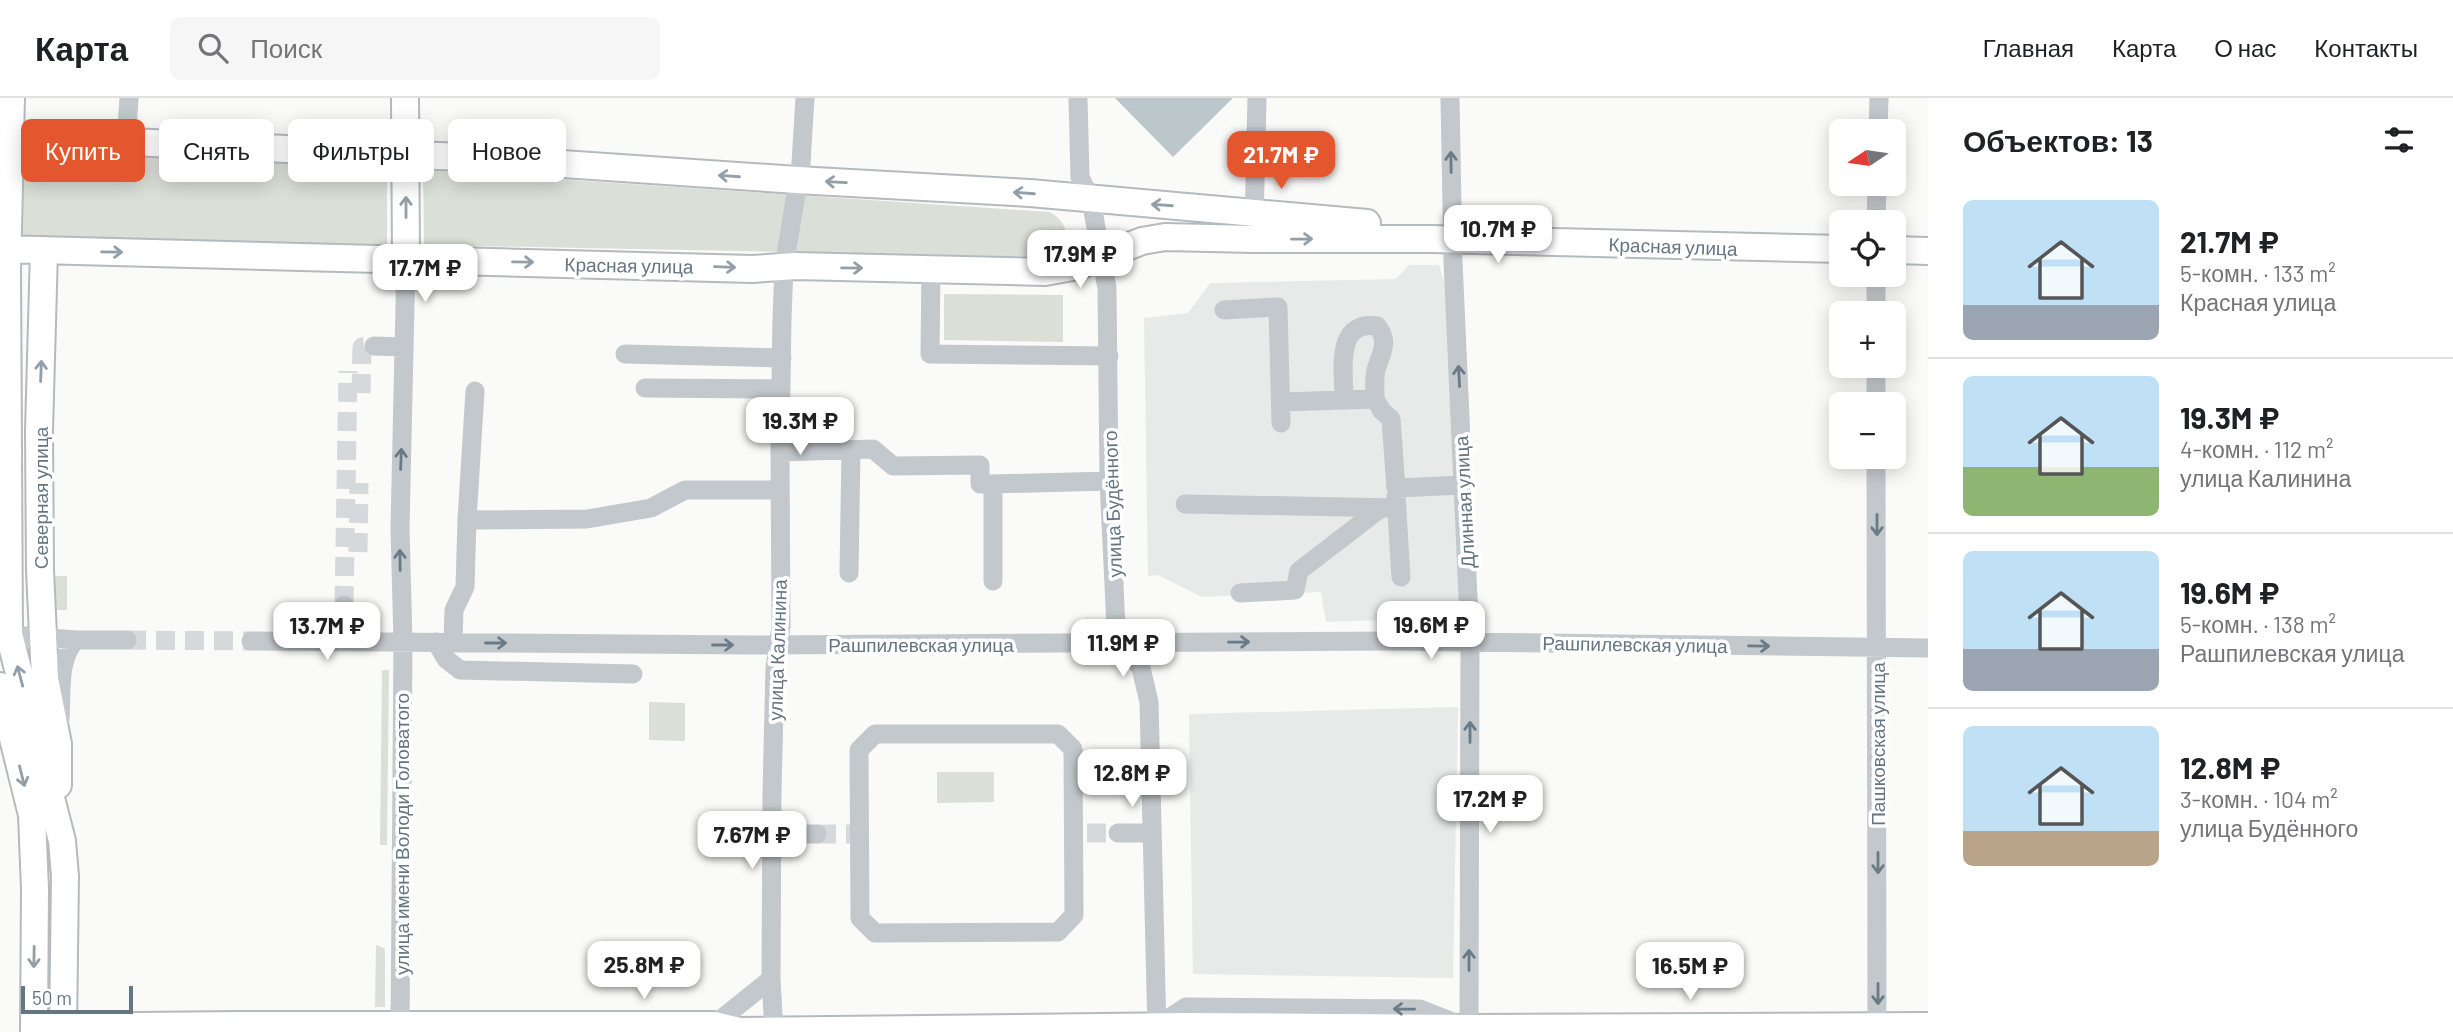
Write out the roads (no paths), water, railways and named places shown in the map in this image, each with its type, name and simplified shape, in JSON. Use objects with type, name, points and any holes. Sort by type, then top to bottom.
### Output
[{"type":"main road","name":"Северная улица","points":[[11,98],[5,137],[5,634],[62,841],[65,876],[63,1030]]},
{"type":"main road","name":"улица имени Володи Головатого","points":[[405,98],[405,119]]},
{"type":"main road","name":"Красная улица","points":[[145,144],[288,150]]},
{"type":"main road","name":"Красная улица","points":[[434,157],[1030,193],[1254,212],[1452,233],[1829,249]]},
{"type":"main road","name":"улица имени Володи Головатого","points":[[406,182],[406,260]]},
{"type":"main road","name":"Красная улица","points":[[4,249],[752,269],[784,267],[1045,272],[1078,266],[1142,241],[1165,237],[1253,239],[1452,233],[1829,236]]},
{"type":"main road","points":[[1906,237],[1928,238]]},
{"type":"main road","name":"Северная улица","points":[[44,250],[39,431],[40,570],[46,680],[58,744],[58,825]]},
{"type":"main road","points":[[1906,250],[1928,251]]},
{"type":"main road","points":[[0,686],[6,740],[32,815],[35,889],[34,1030],[595,1028],[714,1025],[739,1031],[1877,1029],[1928,1026]]},
{"type":"street","points":[[128,119],[129,98]]},
{"type":"street","name":"улица Калинина","points":[[774,1031],[771,978],[772,834],[775,667],[779,645],[784,267],[801,163],[805,98]]},
{"type":"street","name":"улица Будённого","points":[[1078,98],[1080,177],[1091,200],[1107,288],[1109,481],[1116,627],[1122,644],[1141,668],[1149,702],[1157,1029]]},
{"type":"street","points":[[1253,239],[1257,98]]},
{"type":"street","name":"Длинная улица","points":[[1450,98],[1452,233],[1470,642],[1469,1030]]},
{"type":"street","points":[[1878,119],[1879,98]]},
{"type":"street","name":"улица имени Володи Головатого","points":[[400,1028],[403,642],[400,528],[406,260]]},
{"type":"street","points":[[932,270],[930,355],[1109,356]]},
{"type":"street","points":[[1224,310],[1278,307],[1281,424]]},
{"type":"street","points":[[1344,400],[1343,345],[1353,332],[1365,324],[1377,326],[1383,333],[1385,349],[1375,371],[1375,399],[1391,419],[1396,488],[1389,508],[1401,577]]},
{"type":"street","points":[[374,346],[404,347]]},
{"type":"street","points":[[625,354],[782,358]]},
{"type":"street","points":[[645,388],[781,389]]},
{"type":"street","points":[[475,391],[465,587],[444,642],[446,659],[460,670],[633,674]]},
{"type":"street","points":[[1282,402],[1375,399]]},
{"type":"street","points":[[780,452],[873,449],[893,466],[979,466],[980,484],[1109,481]]},
{"type":"street","points":[[849,573],[851,450]]},
{"type":"street","name":"Пашковская улица","points":[[1876,469],[1877,1029]]},
{"type":"street","points":[[992,581],[993,484]]},
{"type":"street","points":[[1396,488],[1463,485]]},
{"type":"street","points":[[467,520],[587,519],[651,508],[685,490],[780,489]]},
{"type":"street","points":[[1185,504],[1389,508]]},
{"type":"street","points":[[1240,593],[1295,590],[1299,571],[1389,508]]},
{"type":"street","points":[[344,605],[345,623],[356,642]]},
{"type":"street","points":[[5,634],[76,640],[127,640]]},
{"type":"street","name":"Северная улица","points":[[58,744],[65,661],[76,640]]},
{"type":"street","name":"Рашпилевская улица","points":[[251,641],[779,645],[1470,642],[1928,648]]},
{"type":"street","points":[[875,734],[1058,734],[1073,748],[1080,833],[1074,915],[1058,932],[875,933],[860,918],[855,834],[859,750],[875,734]]},
{"type":"street","points":[[1118,833],[1152,833]]},
{"type":"street","points":[[772,834],[817,834]]},
{"type":"street","points":[[714,1025],[771,978]]},
{"type":"tunnel","points":[[361,393],[362,347],[374,346]]},
{"type":"tunnel","points":[[344,605],[348,371]]},
{"type":"tunnel","points":[[358,552],[359,483]]},
{"type":"tunnel","points":[[127,640],[251,641]]},
{"type":"tunnel","points":[[1087,833],[1118,833]]},
{"type":"tunnel","points":[[817,834],[850,834]]}]
